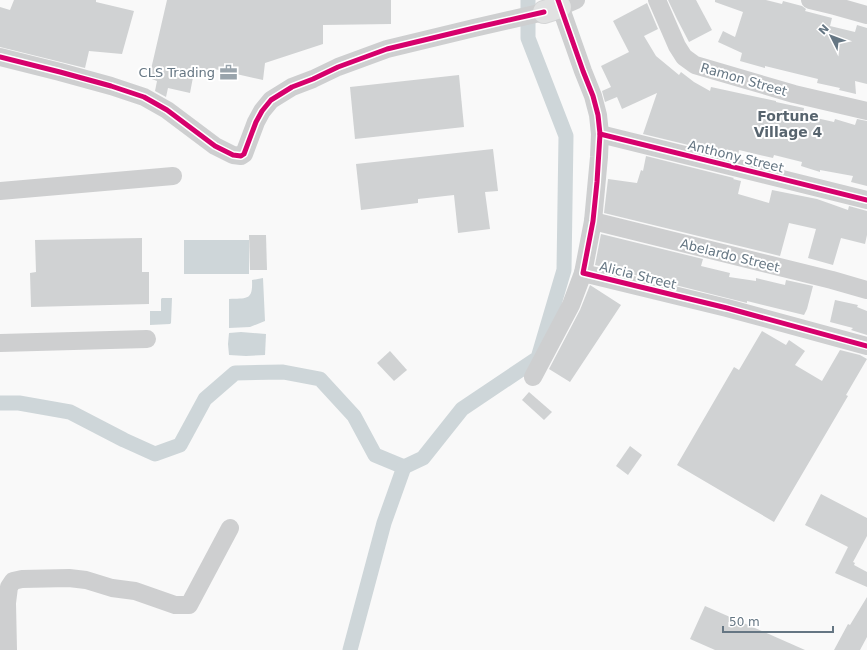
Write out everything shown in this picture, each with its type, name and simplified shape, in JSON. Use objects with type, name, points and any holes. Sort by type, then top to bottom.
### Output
[{"type":"street","name":"Ramon Street","points":[[657,0],[677,46],[684,57],[695,65],[794,94],[867,111]]},
{"type":"street","points":[[810,0],[835,3],[867,15]]},
{"type":"street","points":[[0,57],[60,72],[144,96],[167,110],[215,146],[232,154],[241,156],[244,154],[256,122],[262,111],[271,100],[292,87],[338,67],[387,49],[510,20],[559,5]]},
{"type":"street","name":"Alicia Street","points":[[559,5],[593,96],[598,115],[600,134],[593,221],[583,273],[727,308],[867,346]]},
{"type":"street","name":"Anthony Street","points":[[600,134],[867,200]]},
{"type":"street","points":[[0,191],[173,176]]},
{"type":"street","name":"Abelardo Street","points":[[593,221],[867,290]]},
{"type":"street","points":[[533,377],[571,305],[583,273]]},
{"type":"street","points":[[0,343],[147,339]]},
{"type":"street","points":[[8,650],[7,603],[9,587],[13,581],[22,579],[70,578],[86,580],[112,588],[135,591],[175,605],[189,605],[230,528]]},
{"type":"shaded area","points":[[184,240],[249,240],[249,274],[184,274]]},
{"type":"shaded area","points":[[263,278],[265,321],[250,327],[229,328],[229,299],[248,297],[251,292],[252,280]]},
{"type":"shaded area","points":[[162,298],[172,298],[171,323],[150,325],[150,311],[161,311]]},
{"type":"shaded area","points":[[241,332],[266,334],[265,355],[229,355],[229,333]]},
{"type":"building","points":[[14,0],[96,0],[96,2],[134,11],[122,54],[89,51],[85,68],[0,47],[0,7],[10,10]]},
{"type":"building","points":[[167,0],[391,0],[391,24],[323,25],[323,44],[265,63],[263,80],[210,68],[209,75],[194,72],[190,93],[168,88],[166,97],[155,91],[157,81],[149,78]]},
{"type":"building","points":[[668,0],[696,0],[712,30],[689,42]]},
{"type":"building","points":[[715,0],[766,0],[782,4],[783,1],[802,6],[806,9],[805,11],[832,18],[830,26],[855,32],[857,25],[867,28],[867,84],[855,81],[856,94],[839,90],[840,88],[817,83],[818,79],[740,61],[742,53],[718,42],[723,31],[735,37],[743,12],[715,2]]},
{"type":"building","points":[[647,3],[658,29],[644,36],[656,56],[679,75],[681,72],[694,82],[710,91],[711,87],[804,108],[803,115],[834,122],[835,119],[855,125],[857,119],[867,121],[867,186],[851,182],[853,176],[820,170],[820,172],[801,166],[802,162],[774,155],[773,158],[739,150],[738,157],[643,134],[657,93],[622,109],[617,97],[605,102],[602,91],[611,87],[601,66],[629,52],[613,21]]},
{"type":"building","points":[[459,75],[464,127],[355,139],[350,87]]},
{"type":"building","points":[[493,149],[498,191],[485,192],[490,229],[458,233],[454,195],[418,199],[418,203],[361,210],[356,164]]},
{"type":"building","points":[[646,156],[734,178],[733,179],[741,181],[738,194],[769,203],[772,190],[817,199],[848,210],[849,206],[867,211],[867,235],[865,244],[841,238],[833,265],[808,258],[816,229],[789,223],[780,256],[604,213],[608,179],[637,183],[641,170],[643,171]]},
{"type":"building","points":[[601,234],[703,259],[701,266],[730,273],[729,277],[756,281],[756,278],[785,285],[786,280],[813,286],[807,309],[804,315],[747,301],[747,303],[595,265]]},
{"type":"building","points":[[249,235],[266,235],[267,270],[250,270]]},
{"type":"building","points":[[142,238],[142,272],[149,272],[149,304],[31,307],[30,273],[36,272],[35,240]]},
{"type":"building","points":[[590,285],[621,305],[570,382],[549,369],[580,310]]},
{"type":"building","points":[[835,300],[858,305],[857,307],[867,311],[867,335],[851,330],[853,328],[830,322]]},
{"type":"building","points":[[762,331],[786,345],[789,340],[805,351],[795,365],[822,381],[840,350],[860,355],[867,359],[846,395],[848,396],[774,522],[677,465],[734,367],[739,370]]},
{"type":"building","points":[[390,351],[407,370],[394,381],[377,363]]},
{"type":"building","points":[[529,392],[552,412],[544,420],[522,400]]},
{"type":"building","points":[[630,446],[642,455],[628,475],[616,466]]},
{"type":"building","points":[[821,494],[867,518],[867,536],[853,562],[855,563],[854,565],[867,572],[867,587],[835,573],[848,547],[805,525]]},
{"type":"building","points":[[867,597],[867,637],[860,650],[834,650],[848,624],[850,625]]},
{"type":"building","points":[[705,606],[805,650],[715,650],[690,639]]},
{"type":"waterway","points":[[0,403],[19,403],[70,412],[155,454],[180,445],[205,399],[235,373],[283,372],[320,379],[354,416],[375,455],[404,467],[423,458],[462,409],[538,358],[564,270],[566,136],[528,38],[528,0]]},
{"type":"waterway","points":[[350,650],[384,523],[404,467]]},
{"type":"cycle path","points":[[558,0],[593,96],[598,115],[600,134],[593,221],[583,273],[727,308],[867,346]]},
{"type":"cycle path","points":[[0,57],[111,86],[144,97],[167,110],[215,146],[233,155],[241,156],[244,154],[256,122],[262,111],[271,100],[292,87],[338,67],[387,49],[544,12]]},
{"type":"cycle path","points":[[600,134],[867,200]]},
{"type":"place","name":"CLS Trading","points":[[228,72]]},
{"type":"district","name":"Fortune Village 4","points":[[788,124]]}]
